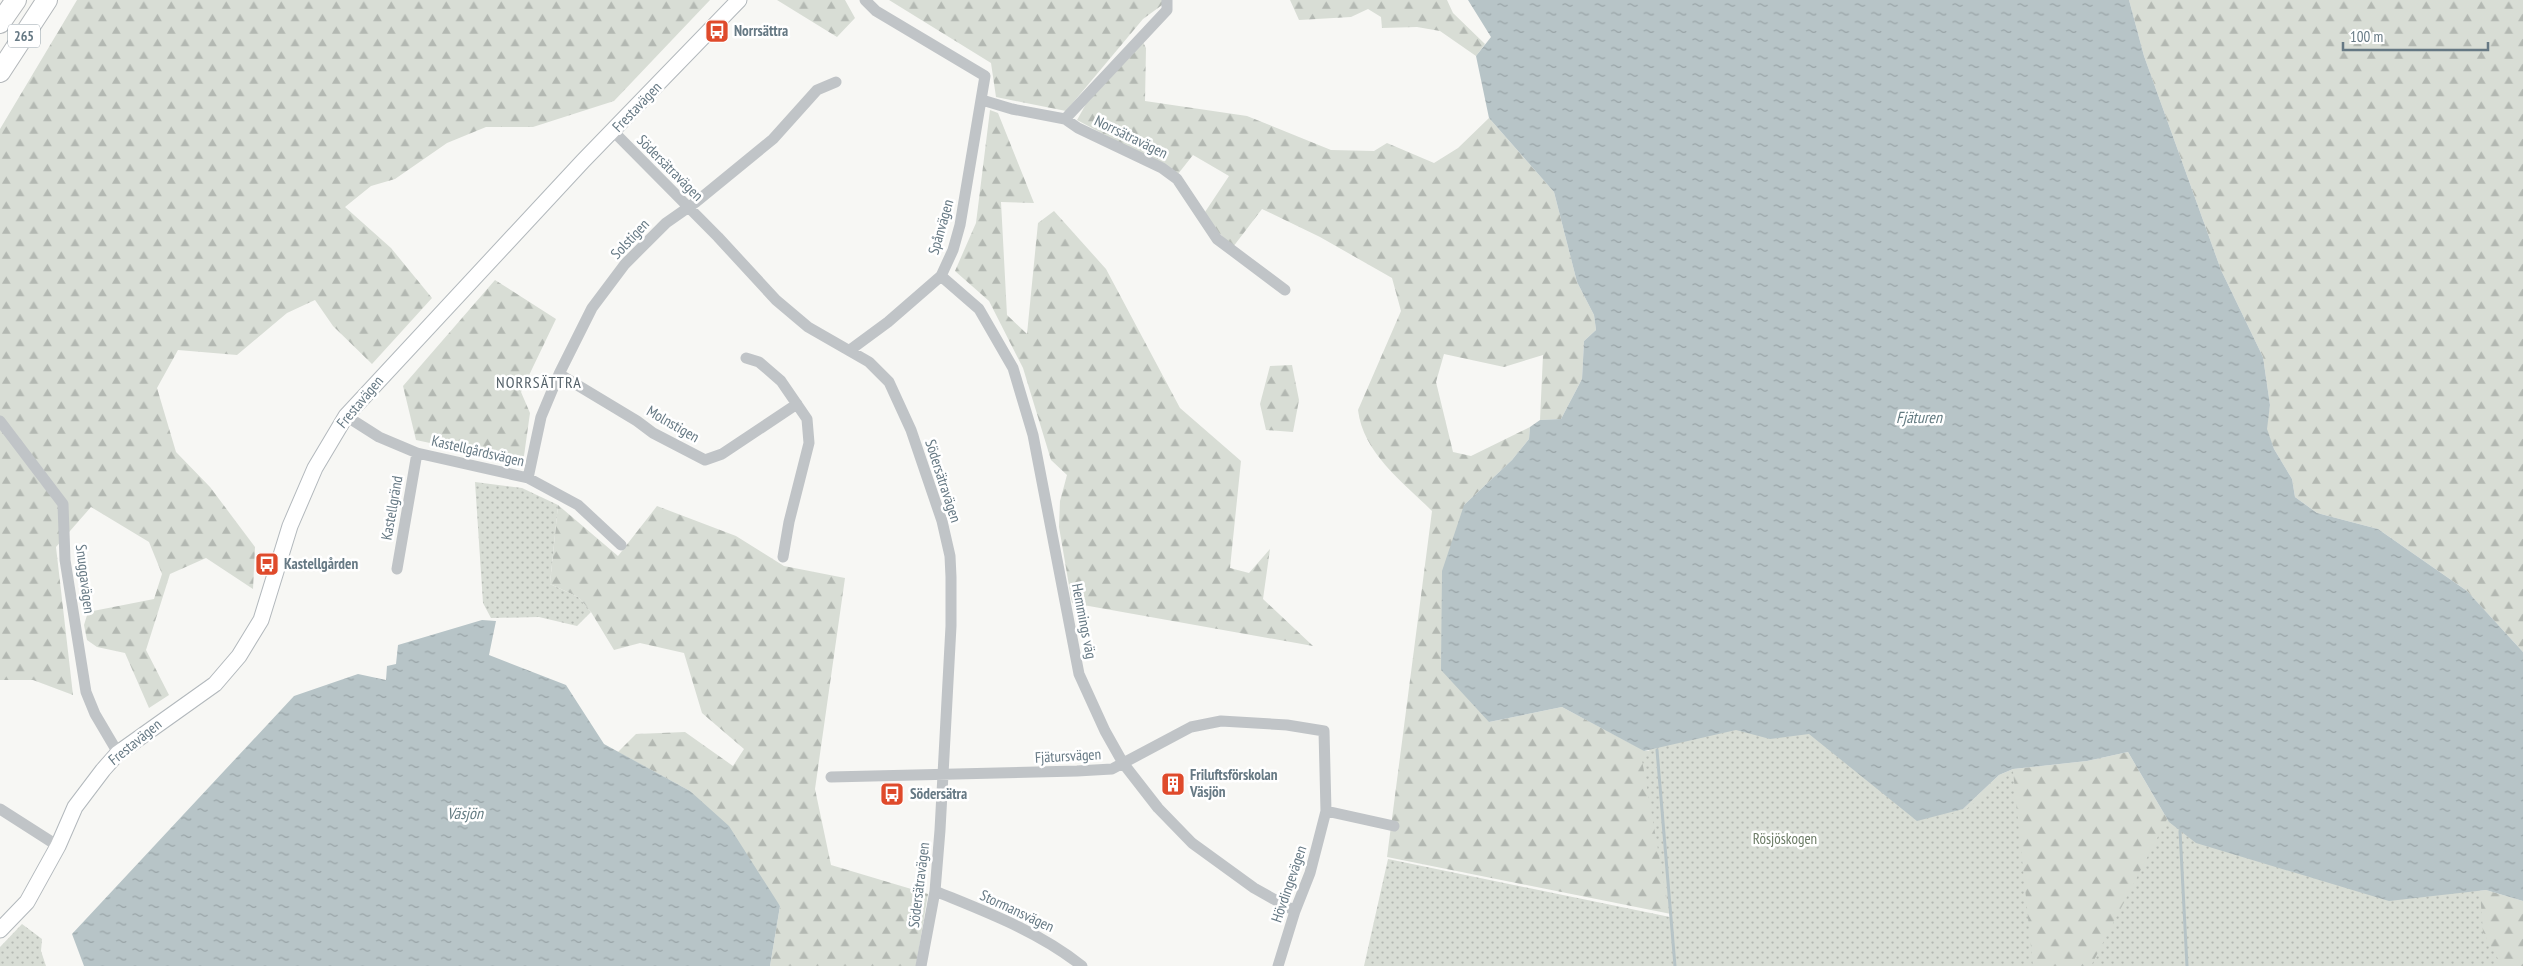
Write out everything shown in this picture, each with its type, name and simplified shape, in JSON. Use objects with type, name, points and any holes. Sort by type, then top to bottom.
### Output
[{"type":"highway","name":"265","points":[[0,23],[16,0]]},
{"type":"highway","name":"265","points":[[0,72],[48,0]]},
{"type":"street","name":"Frestavägen","points":[[0,930],[27,902],[53,843],[75,807],[118,753],[215,684],[239,656],[261,620],[290,526],[315,468],[346,416],[613,131],[739,0]]},
{"type":"street","points":[[864,0],[876,11],[984,76],[982,100]]},
{"type":"street","name":"Norrsätravägen","points":[[1065,119],[1167,10],[1167,0]]},
{"type":"street","name":"Solstigen","points":[[528,478],[541,417],[560,374],[592,308],[625,264],[666,223],[773,139],[817,90],[836,82]]},
{"type":"street","name":"Norrsätravägen","points":[[982,100],[1012,109],[1065,119],[1078,128],[1162,168],[1177,179],[1218,239],[1285,290]]},
{"type":"street","name":"Spånvägen","points":[[850,350],[888,322],[941,276],[953,250],[960,225],[982,100]]},
{"type":"street","name":"Södersätravägen","points":[[613,131],[776,300],[808,327],[869,362],[889,382],[896,393],[914,439],[942,521],[951,577],[952,621],[944,774],[935,891],[921,966]]},
{"type":"street","name":"Hemmings väg","points":[[941,276],[978,309],[1013,368],[1033,435],[1079,674],[1105,731],[1123,764],[1158,808],[1192,843],[1254,888],[1295,911]]},
{"type":"street","points":[[746,358],[760,362],[781,382],[807,419],[810,443],[789,522],[783,557]]},
{"type":"street","name":"Molnstigen","points":[[560,374],[638,421],[653,433],[705,460],[722,454],[797,404]]},
{"type":"street","name":"Kastellgårdsvägen","points":[[346,416],[379,437],[417,453],[528,478],[578,505],[621,545]]},
{"type":"street","name":"Snuggavägen","points":[[0,421],[63,504],[66,560],[86,692],[94,714],[118,753]]},
{"type":"street","name":"Kastellgränd","points":[[397,568],[417,453]]},
{"type":"street","name":"Fjätursvägen","points":[[831,777],[1077,772],[1112,768],[1123,764],[1191,727],[1221,721],[1287,725],[1324,730]]},
{"type":"street","name":"Hövdingevägen","points":[[1278,966],[1295,911],[1310,873],[1326,812],[1324,730]]},
{"type":"street","points":[[0,809],[53,843]]},
{"type":"street","points":[[1326,812],[1394,826]]},
{"type":"street","name":"Stormansvägen","points":[[935,891],[1023,929],[1060,948],[1082,966]]},
{"type":"green space","points":[[77,0],[710,0],[614,101],[533,127],[486,127],[447,143],[395,179],[371,186],[345,207],[391,248],[432,298],[372,364],[333,326],[315,300],[287,313],[237,355],[178,350],[157,388],[176,452],[210,487],[255,547],[253,589],[206,558],[170,574],[146,650],[169,695],[149,708],[125,653],[97,647],[87,640],[84,625],[88,612],[154,599],[162,574],[149,542],[91,507],[56,547],[73,695],[33,680],[0,680],[0,129]]},
{"type":"green space","points":[[777,0],[845,0],[855,18],[837,37]]},
{"type":"green space","points":[[889,0],[1169,0],[1143,19],[1066,111],[996,97],[991,63]]},
{"type":"green space","points":[[1290,0],[1447,0],[1453,13],[1485,44],[1476,56],[1440,31],[1417,27],[1382,28],[1381,17],[1368,9],[1351,17],[1299,20]]},
{"type":"green space","points":[[2129,0],[2523,0],[2523,652],[2467,591],[2378,529],[2317,513],[2295,497],[2292,479],[2274,449],[2266,429],[2270,405],[2263,357],[2221,270],[2144,56]]},
{"type":"green space","points":[[1143,42],[1146,48],[1145,101],[1247,116],[1331,150],[1374,151],[1387,143],[1434,163],[1458,148],[1489,118],[1554,192],[1577,282],[1594,315],[1596,330],[1584,341],[1582,379],[1561,419],[1540,420],[1543,355],[1504,367],[1444,354],[1436,382],[1453,452],[1471,456],[1530,427],[1529,439],[1512,460],[1464,505],[1489,722],[1562,707],[1645,751],[1657,750],[1963,809],[1999,775],[2013,769],[2087,761],[2128,752],[2169,822],[2389,901],[2486,890],[2523,901],[2523,966],[1885,966],[1676,915],[1387,857],[1432,511],[1397,478],[1376,453],[1361,425],[1358,410],[1401,311],[1392,278],[1320,237],[1262,209],[1233,247],[1214,228],[1205,212],[1229,176],[1193,155],[1178,174],[1077,120],[1086,104]]},
{"type":"green space","points":[[990,110],[998,113],[1034,203],[1001,202],[1007,315],[1027,334],[1038,223],[1054,211],[1106,269],[1180,408],[1241,461],[1230,568],[1249,573],[1270,549],[1263,599],[1313,646],[1072,603],[1059,527],[1060,501],[1067,475],[1051,460],[1023,368],[989,301],[955,271],[976,223]]},
{"type":"green space","points":[[495,280],[556,319],[521,392],[530,413],[523,463],[416,440],[403,386]]},
{"type":"green space","points":[[1292,365],[1299,400],[1293,432],[1266,430],[1260,404],[1270,366]]},
{"type":"green space","points":[[475,482],[522,488],[558,505],[550,584],[578,597],[591,612],[577,626],[539,617],[491,618],[483,603]]},
{"type":"green space","points":[[558,505],[618,556],[657,506],[736,536],[784,566],[845,578],[815,789],[831,865],[928,894],[916,966],[770,966],[780,906],[690,791],[618,752],[636,734],[685,732],[733,766],[744,749],[702,713],[684,653],[640,643],[614,650],[591,612],[578,597],[550,584]]},
{"type":"green space","name":"Rösjöskogen","points":[[1694,705],[1869,743],[1934,816],[1964,811],[2013,771],[2033,966],[1364,966],[1388,859],[1670,917],[1642,760],[1675,717]]},
{"type":"green space","points":[[2180,794],[2479,878],[2483,932],[2502,966],[2091,966]]},
{"type":"green space","points":[[22,924],[42,939],[41,951],[46,966],[0,966],[0,947]]},
{"type":"water","name":"Fjäturen","points":[[1468,0],[2129,0],[2144,56],[2221,270],[2263,357],[2270,405],[2267,429],[2274,449],[2292,479],[2295,497],[2317,513],[2378,529],[2467,591],[2523,652],[2523,901],[2486,890],[2389,901],[2196,843],[2169,822],[2128,752],[2087,761],[2013,769],[1999,775],[1963,809],[1917,821],[1809,734],[1770,739],[1736,730],[1644,751],[1562,707],[1489,722],[1441,670],[1442,571],[1464,505],[1512,460],[1529,439],[1530,427],[1540,420],[1561,419],[1582,379],[1584,341],[1596,330],[1594,315],[1577,282],[1554,192],[1489,118],[1476,56],[1491,37]]},
{"type":"water","name":"Väsjön","points":[[482,620],[496,621],[489,655],[566,685],[604,744],[690,791],[729,826],[780,906],[770,966],[84,966],[72,934],[294,696],[358,674],[386,680],[387,666],[396,664],[398,645]]},
{"type":"waterway","points":[[1657,750],[1675,966]]},
{"type":"waterway","points":[[2180,831],[2187,966]]},
{"type":"place","name":"Norrsättra","points":[[717,31]]},
{"type":"place","name":"Kastellgården","points":[[267,564]]},
{"type":"place","name":"Friluftsförskolan Väsjön","points":[[1173,784]]},
{"type":"place","name":"Södersätra","points":[[892,794]]},
{"type":"district","name":"NORRSÄTTRA","points":[[539,382]]}]
